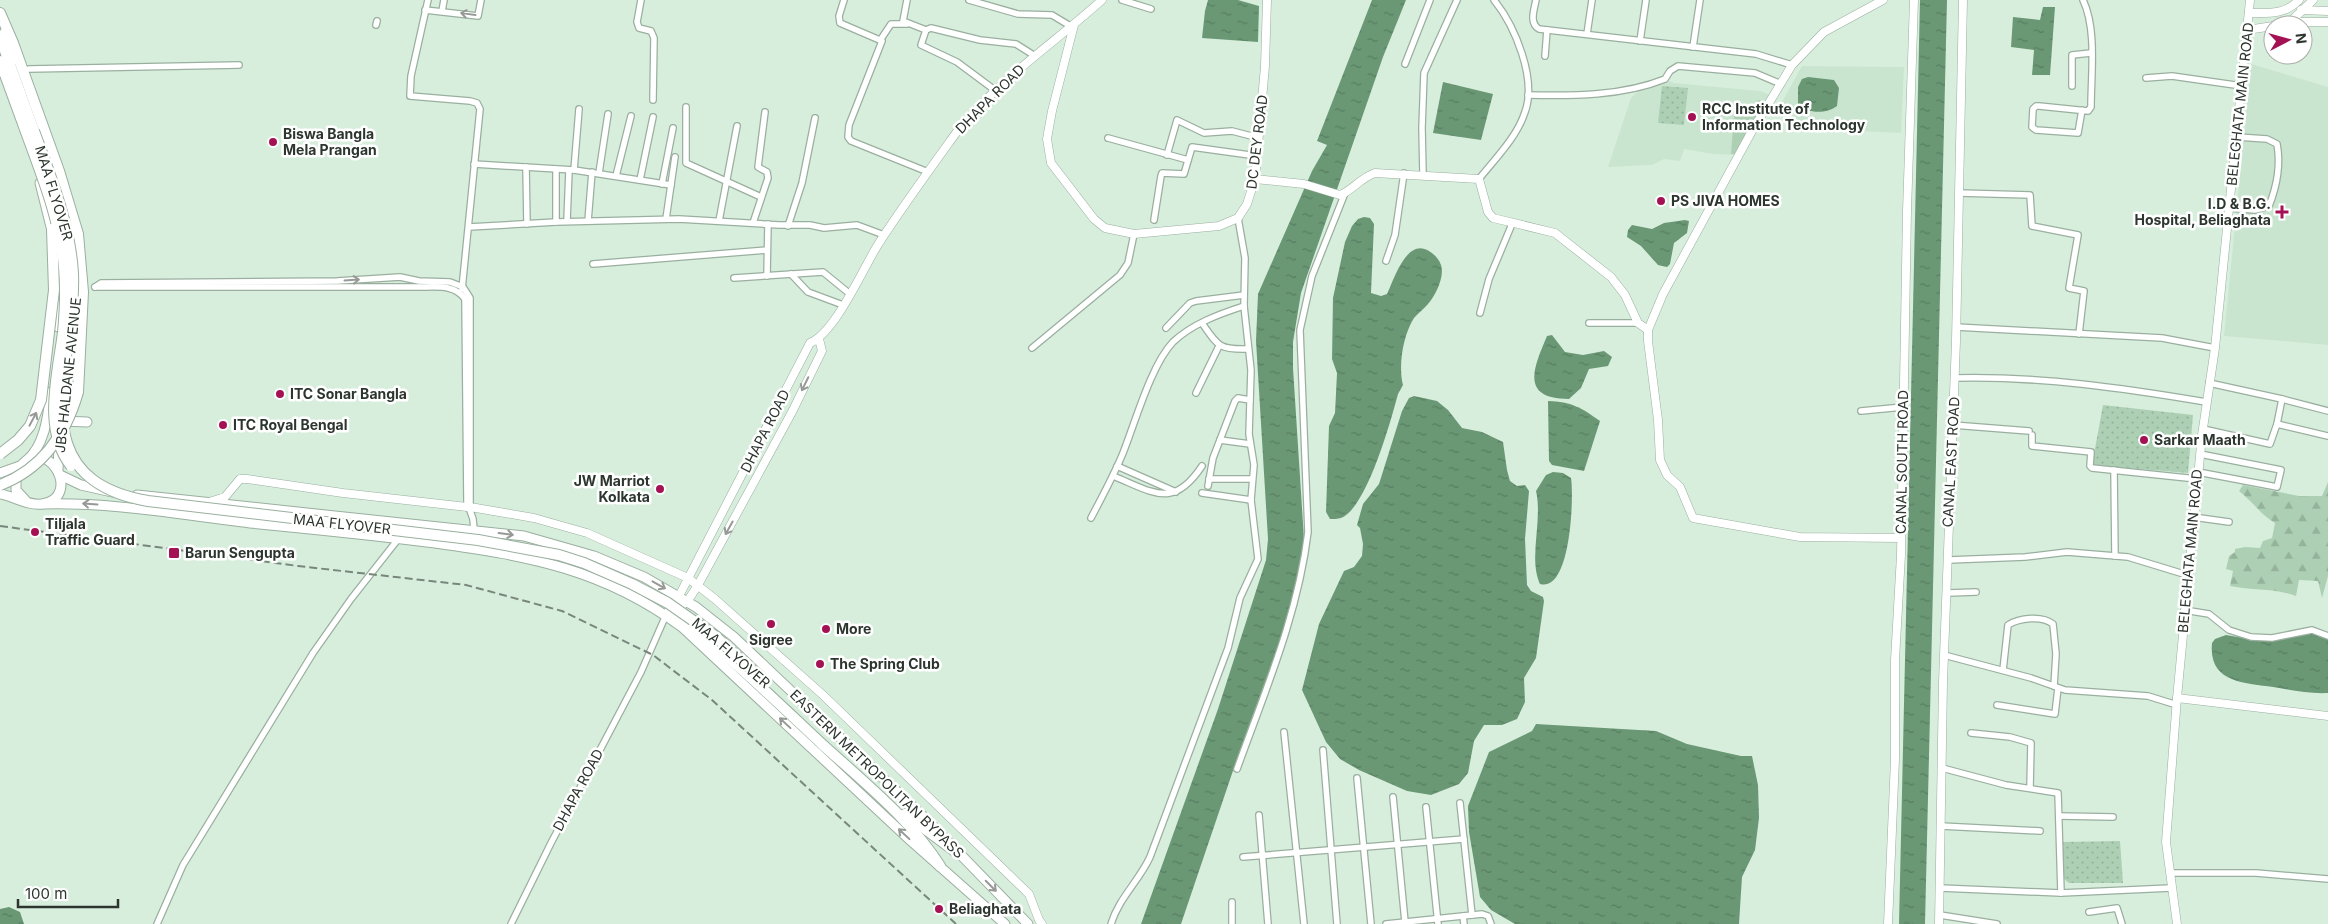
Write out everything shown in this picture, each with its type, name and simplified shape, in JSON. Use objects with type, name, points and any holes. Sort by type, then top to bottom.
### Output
[{"type":"highway","points":[[0,13],[13,43],[69,198],[78,234],[83,292],[78,392],[68,422],[54,444],[38,462],[19,477],[0,485]]},
{"type":"highway","name":"MAA FLYOVER","points":[[0,36],[47,165],[68,237],[73,288],[71,325],[62,394],[62,426],[72,456],[92,481],[114,493],[148,501],[468,539],[559,555],[624,580],[668,603],[714,636],[919,835],[940,866]]},
{"type":"highway","name":"MAA FLYOVER","points":[[0,61],[46,188],[58,230],[65,275],[64,316],[55,422],[62,451],[68,462],[86,483],[112,499],[132,505],[418,537],[510,550],[581,567],[632,590],[678,618],[766,688],[910,818],[956,852]]},
{"type":"highway","points":[[0,454],[18,440],[30,426],[38,409],[44,388],[54,271],[52,219],[46,188]]},
{"type":"main road","name":"JBS HALDANE AVENUE","points":[[0,23],[59,188],[73,239],[77,290],[71,361],[61,421],[59,472]]},
{"type":"main road","name":"JBS HALDANE AVENUE","points":[[0,71],[38,176],[52,231],[59,272],[59,323],[48,410],[36,449],[23,463]]},
{"type":"main road","points":[[61,421],[87,422]]},
{"type":"main road","points":[[0,473],[33,458],[47,460],[59,472],[60,487],[57,494],[44,504],[27,502],[4,495]]},
{"type":"main road","points":[[23,463],[14,481],[16,490],[27,502]]},
{"type":"main road","name":"EASTERN METROPOLITAN BYPASS","points":[[59,472],[72,482],[106,491],[524,536],[594,556],[644,577],[679,596],[734,637],[872,767],[1028,924]]},
{"type":"main road","name":"EASTERN METROPOLITAN BYPASS","points":[[44,504],[94,504],[399,538],[508,553],[564,566],[616,586],[666,615],[682,627],[1005,924]]},
{"type":"street","points":[[440,10],[444,0]]},
{"type":"street","points":[[462,289],[480,109],[477,103],[410,96],[410,82],[426,5],[440,10],[478,16],[481,0]]},
{"type":"street","points":[[640,0],[637,22],[639,28],[651,31],[654,38],[653,100]]},
{"type":"street","points":[[844,0],[839,16],[840,23],[881,39]]},
{"type":"street","points":[[906,24],[903,21],[907,0]]},
{"type":"street","points":[[969,0],[1018,14],[1052,15],[1073,26],[1058,84],[1047,139],[1051,163],[1094,219],[1106,228],[1134,234],[1219,226],[1238,218],[1245,258],[1244,306],[1251,370],[1250,444],[1254,465],[1251,500],[1257,564],[1240,598],[1231,637],[1150,858],[1120,902],[1111,924]]},
{"type":"street","name":"DHAPA ROAD","points":[[511,924],[551,843],[641,672],[666,615],[679,596],[810,344],[819,340],[850,294],[884,235],[967,118],[1035,56],[1102,0]]},
{"type":"street","points":[[1122,0],[1151,9]]},
{"type":"street","name":"DC DEY ROAD","points":[[1238,218],[1247,204],[1255,179],[1266,66],[1266,0]]},
{"type":"street","points":[[1405,64],[1430,0]]},
{"type":"street","points":[[1424,174],[1422,128],[1424,73],[1457,0]]},
{"type":"street","points":[[1479,179],[1519,126],[1526,111],[1528,95],[1524,60],[1518,42],[1503,11],[1494,0]]},
{"type":"street","points":[[1536,0],[1532,20],[1535,26],[1547,30],[1756,54],[1792,65]]},
{"type":"street","points":[[1587,34],[1592,0]]},
{"type":"street","points":[[1640,41],[1646,0]]},
{"type":"street","points":[[1693,47],[1700,0]]},
{"type":"street","points":[[1883,0],[1824,32],[1792,65],[1752,131],[1691,243],[1664,294],[1648,330],[1658,420],[1660,460],[1667,475],[1680,488],[1693,518],[1800,537],[1827,539],[1901,538]]},
{"type":"street","name":"CANAL SOUTH ROAD","points":[[1888,924],[1895,759],[1895,660],[1901,538],[1914,0]]},
{"type":"street","name":"CANAL EAST ROAD","points":[[1939,924],[1944,655],[1948,593],[1948,524],[1955,378],[1960,193],[1963,0]]},
{"type":"street","points":[[2082,110],[2078,133],[2036,130],[2032,127],[2033,109],[2036,106],[2082,110],[2088,111],[2091,108],[2091,54],[2088,15],[2083,0]]},
{"type":"street","name":"BELEGHATA MAIN ROAD","points":[[2177,924],[2166,842],[2184,610],[2202,429],[2215,348],[2250,0]]},
{"type":"street","points":[[2289,8],[2298,0]]},
{"type":"street","points":[[2298,15],[2313,0]]},
{"type":"street","points":[[2249,13],[2289,8],[2303,11],[2328,11]]},
{"type":"street","points":[[2289,8],[2290,15]]},
{"type":"street","points":[[2313,22],[2328,22]]},
{"type":"street","points":[[928,172],[851,141],[848,137],[849,125],[881,44],[881,39],[891,24],[906,24],[926,30],[931,28],[980,40],[1016,44],[1035,56]]},
{"type":"street","points":[[2247,30],[2263,28]]},
{"type":"street","points":[[926,30],[922,45],[957,62],[996,91]]},
{"type":"street","points":[[1545,56],[1547,30]]},
{"type":"street","points":[[2072,86],[2072,55],[2091,54]]},
{"type":"street","points":[[29,69],[239,65]]},
{"type":"street","points":[[1528,95],[1589,95],[1614,92],[1666,79],[1670,71],[1678,66],[1755,73],[1781,84]]},
{"type":"street","points":[[2146,78],[2172,76],[2242,86]]},
{"type":"street","points":[[686,107],[686,163],[761,197]]},
{"type":"street","points":[[567,222],[579,109]]},
{"type":"street","points":[[753,223],[768,178],[767,172],[758,167],[765,112]]},
{"type":"street","points":[[599,174],[608,114]]},
{"type":"street","points":[[616,176],[631,116]]},
{"type":"street","points":[[640,180],[653,117]]},
{"type":"street","points":[[788,226],[802,183],[816,118]]},
{"type":"street","points":[[1167,155],[1177,120],[1204,133],[1232,131],[1259,138]]},
{"type":"street","points":[[719,221],[737,126]]},
{"type":"street","points":[[662,184],[673,128]]},
{"type":"street","points":[[2230,208],[2255,210],[2269,206],[2277,185],[2279,156],[2277,144],[2267,139],[2237,137]]},
{"type":"street","points":[[1108,138],[1188,160]]},
{"type":"street","points":[[1154,220],[1160,176],[1166,172],[1184,174],[1192,147],[1257,156]]},
{"type":"street","points":[[666,219],[675,157]]},
{"type":"street","points":[[474,164],[592,172],[670,185]]},
{"type":"street","points":[[526,167],[527,224]]},
{"type":"street","points":[[556,169],[556,222]]},
{"type":"street","points":[[588,221],[592,172]]},
{"type":"street","points":[[1237,769],[1290,623],[1306,548],[1308,532],[1300,330],[1312,276],[1342,194],[1364,177],[1375,173],[1424,174],[1479,179]]},
{"type":"street","points":[[1386,261],[1395,235],[1404,173]]},
{"type":"street","points":[[1255,179],[1304,184],[1342,194]]},
{"type":"street","points":[[1479,179],[1488,212],[1493,218],[1555,233],[1611,277],[1624,295],[1638,323],[1648,330]]},
{"type":"street","points":[[1960,193],[2030,195],[2032,226],[2078,236],[2069,288],[2084,291],[2079,334]]},
{"type":"street","points":[[469,227],[666,219],[788,226],[810,225],[832,228],[857,225],[884,235]]},
{"type":"street","points":[[767,276],[768,224]]},
{"type":"street","points":[[1480,312],[1489,279],[1512,224]]},
{"type":"street","points":[[1032,348],[1120,274],[1128,263],[1134,234]]},
{"type":"street","points":[[593,264],[768,250]]},
{"type":"street","points":[[734,278],[823,272],[850,294]]},
{"type":"street","points":[[791,274],[808,292],[843,305]]},
{"type":"street","points":[[462,289],[419,287],[95,287],[101,283],[336,282],[400,278],[450,282],[462,289],[470,298],[470,507],[474,530]]},
{"type":"street","points":[[1166,328],[1190,303],[1244,295]]},
{"type":"street","points":[[1091,518],[1117,466],[1145,396],[1166,352],[1180,336],[1202,323],[1244,306]]},
{"type":"street","points":[[1202,323],[1219,346],[1228,350],[1248,349]]},
{"type":"street","points":[[1589,323],[1638,323]]},
{"type":"street","points":[[1956,328],[2162,338],[2215,348]]},
{"type":"street","points":[[666,615],[687,602],[698,585],[792,412],[822,351],[819,340]]},
{"type":"street","points":[[1196,393],[1219,346]]},
{"type":"street","points":[[1955,378],[2027,378],[2131,389],[2206,402]]},
{"type":"street","points":[[2209,383],[2328,411]]},
{"type":"street","points":[[1208,486],[1213,458],[1236,398],[1250,400]]},
{"type":"street","points":[[2270,444],[2277,424],[2282,399]]},
{"type":"street","points":[[1860,411],[1903,407]]},
{"type":"street","points":[[2277,424],[2328,436]]},
{"type":"street","points":[[1953,426],[2030,433],[2032,446],[2091,452],[2090,466],[2092,468],[2198,475],[2277,487],[2281,470],[2200,454]]},
{"type":"street","points":[[2202,429],[2277,445]]},
{"type":"street","points":[[1220,440],[1250,444]]},
{"type":"street","points":[[1117,466],[1176,492]]},
{"type":"street","points":[[1112,476],[1162,494],[1176,492],[1186,487],[1202,466]]},
{"type":"street","points":[[2114,470],[2115,556]]},
{"type":"street","points":[[209,502],[225,497],[240,479],[247,479],[352,494],[470,507],[534,518],[587,533],[688,578],[823,695],[968,832],[1029,894],[1042,924]]},
{"type":"street","points":[[1209,479],[1252,479]]},
{"type":"street","points":[[1202,493],[1251,500]]},
{"type":"street","points":[[2193,517],[2229,522]]},
{"type":"street","points":[[157,924],[183,864],[313,653],[351,598],[399,538]]},
{"type":"street","points":[[1949,560],[2025,557],[2067,552],[2115,556],[2154,564],[2187,575]]},
{"type":"street","points":[[1948,593],[1976,592]]},
{"type":"street","points":[[2184,610],[2209,614],[2229,630],[2252,637],[2272,638],[2312,630],[2328,636]]},
{"type":"street","points":[[1997,705],[2055,714],[2055,637],[2053,624],[2048,621],[2034,619],[2014,621],[2008,625],[2002,670]]},
{"type":"street","points":[[1944,655],[2002,670],[2065,690],[2148,696],[2177,701],[2328,716]]},
{"type":"street","points":[[1284,732],[1304,924]]},
{"type":"street","points":[[1971,733],[2010,737],[2031,744],[2030,788]]},
{"type":"street","points":[[1323,750],[1337,924]]},
{"type":"street","points":[[1942,768],[2030,788],[2058,792],[2061,893]]},
{"type":"street","points":[[1357,778],[1371,924]]},
{"type":"street","points":[[1393,797],[1408,923]]},
{"type":"street","points":[[1460,803],[1472,916]]},
{"type":"street","points":[[1426,807],[1438,921]]},
{"type":"street","points":[[1259,815],[1268,924]]},
{"type":"street","points":[[2059,816],[2113,817]]},
{"type":"street","points":[[1940,826],[2040,831]]},
{"type":"street","points":[[1243,857],[1464,839]]},
{"type":"street","points":[[2170,873],[2256,873],[2328,879]]},
{"type":"street","points":[[1940,888],[2061,893],[2171,888]]},
{"type":"street","points":[[1232,902],[1232,924]]},
{"type":"street","points":[[2089,912],[2117,908],[2122,924]]},
{"type":"street","points":[[1386,924],[1438,921],[1463,916],[1486,915],[1491,924]]},
{"type":"street","points":[[1940,915],[1997,924]]},
{"type":"street","points":[[1463,916],[1464,924]]},
{"type":"shaded area","name":"I.D & B.G. Hospital, Beliaghata","points":[[2251,64],[2328,87],[2328,345],[2224,336]]},
{"type":"shaded area","name":"RCC Institute of Information Technology","points":[[1802,66],[1904,67],[1901,133],[1791,128],[1792,112],[1777,111]]},
{"type":"shaded area","name":"RCC Institute of Information Technology","points":[[1669,81],[1760,91],[1770,95],[1736,155],[1713,154],[1684,149],[1680,161],[1664,159],[1652,165],[1608,167],[1631,98],[1642,88]]},
{"type":"green space","points":[[1662,86],[1688,88],[1684,125],[1658,123]]},
{"type":"green space","points":[[1760,100],[1765,105],[1735,154],[1731,154],[1734,116],[1750,117],[1756,110],[1756,101]]},
{"type":"green space","name":"Sarkar Maath","points":[[2103,405],[2193,415],[2188,473],[2092,465]]},
{"type":"green space","points":[[2328,482],[2328,576],[2322,598],[2318,581],[2299,580],[2296,596],[2288,593],[2230,586],[2233,571],[2226,569],[2229,556],[2235,552],[2235,549],[2245,547],[2260,548],[2263,541],[2272,538],[2275,523],[2239,491],[2243,485],[2299,496],[2322,496]]},
{"type":"green space","points":[[2120,841],[2123,883],[2069,883],[2062,875],[2060,870],[2060,842]]},
{"type":"water","points":[[1208,0],[1238,0],[1259,6],[1258,42],[1202,38]]},
{"type":"water","points":[[1372,0],[1406,0],[1383,57],[1301,293],[1293,342],[1293,368],[1304,539],[1290,614],[1239,753],[1181,924],[1141,924],[1218,709],[1266,560],[1268,539],[1256,341],[1258,294],[1312,171],[1327,145],[1317,141]]},
{"type":"water","points":[[1920,0],[1947,0],[1925,924],[1899,924]]},
{"type":"water","points":[[2043,7],[2055,7],[2050,75],[2032,75],[2034,50],[2011,47],[2013,17],[2040,20]]},
{"type":"water","points":[[1808,77],[1834,80],[1839,88],[1837,106],[1823,112],[1817,112],[1806,110],[1798,104],[1798,87],[1802,79]]},
{"type":"water","points":[[1443,82],[1493,94],[1481,140],[1433,133]]},
{"type":"water","points":[[1370,218],[1374,224],[1371,293],[1381,296],[1387,294],[1402,262],[1408,254],[1421,248],[1429,251],[1439,261],[1442,275],[1434,296],[1414,318],[1407,333],[1401,360],[1403,385],[1398,394],[1384,442],[1369,481],[1351,511],[1341,518],[1330,519],[1326,512],[1329,426],[1335,413],[1337,373],[1332,359],[1333,298],[1345,242],[1352,226],[1358,219]]},
{"type":"water","points":[[1689,221],[1687,233],[1674,243],[1670,264],[1667,267],[1658,265],[1641,246],[1627,237],[1628,230],[1632,225],[1652,229],[1664,223]]},
{"type":"water","points":[[1552,335],[1565,352],[1583,355],[1604,351],[1612,357],[1608,366],[1589,369],[1581,388],[1569,399],[1553,398],[1543,394],[1537,387],[1534,379],[1542,348],[1547,336]]},
{"type":"water","points":[[1414,396],[1437,401],[1448,410],[1462,428],[1482,432],[1503,442],[1510,481],[1517,486],[1525,485],[1529,491],[1525,539],[1527,585],[1531,591],[1543,597],[1544,601],[1536,658],[1524,678],[1525,702],[1517,719],[1502,725],[1484,725],[1474,741],[1468,773],[1459,784],[1431,795],[1407,791],[1359,770],[1340,759],[1326,742],[1302,690],[1319,624],[1344,571],[1354,567],[1362,556],[1363,544],[1360,528],[1357,525],[1363,504],[1379,484],[1402,411],[1409,398]]},
{"type":"water","points":[[1548,401],[1576,406],[1600,421],[1584,471],[1552,465],[1549,461]]},
{"type":"water","points":[[1553,472],[1563,473],[1571,478],[1571,522],[1564,559],[1558,574],[1550,583],[1540,584],[1535,563],[1538,515],[1536,491],[1546,475]]},
{"type":"water","points":[[2303,633],[2315,633],[2328,638],[2328,693],[2300,692],[2240,682],[2222,673],[2216,666],[2212,656],[2212,643],[2215,639],[2226,635],[2261,641]]},
{"type":"water","points":[[1536,724],[1656,731],[1687,744],[1741,756],[1752,756],[1758,785],[1759,818],[1755,850],[1742,877],[1739,924],[1515,924],[1491,910],[1480,897],[1469,832],[1468,806],[1489,752],[1532,731]]},
{"type":"water","points":[[9,907],[20,912],[24,924],[0,924],[0,909]]},
{"type":"railway","points":[[0,526],[298,566],[466,585],[562,611],[653,655],[712,700],[956,924]]},
{"type":"place","name":"RCC Institute of Information Technology","points":[[1692,117]]},
{"type":"place","name":"Biswa Bangla Mela Prangan","points":[[273,142]]},
{"type":"place","name":"PS JIVA HOMES","points":[[1661,201]]},
{"type":"place","name":"I.D & B.G. Hospital, Beliaghata","points":[[2282,212]]},
{"type":"place","name":"ITC Sonar Bangla","points":[[280,394]]},
{"type":"place","name":"ITC Royal Bengal","points":[[223,425]]},
{"type":"place","name":"Sarkar Maath","points":[[2144,440]]},
{"type":"place","name":"JW Marriot Kolkata","points":[[660,489]]},
{"type":"place","name":"Tiljala Traffic Guard","points":[[35,532]]},
{"type":"place","name":"Barun Sengupta","points":[[174,553]]},
{"type":"place","name":"Sigree","points":[[771,624]]},
{"type":"place","name":"More","points":[[826,629]]},
{"type":"place","name":"The Spring Club","points":[[820,664]]},
{"type":"place","name":"Beliaghata","points":[[939,909]]}]
